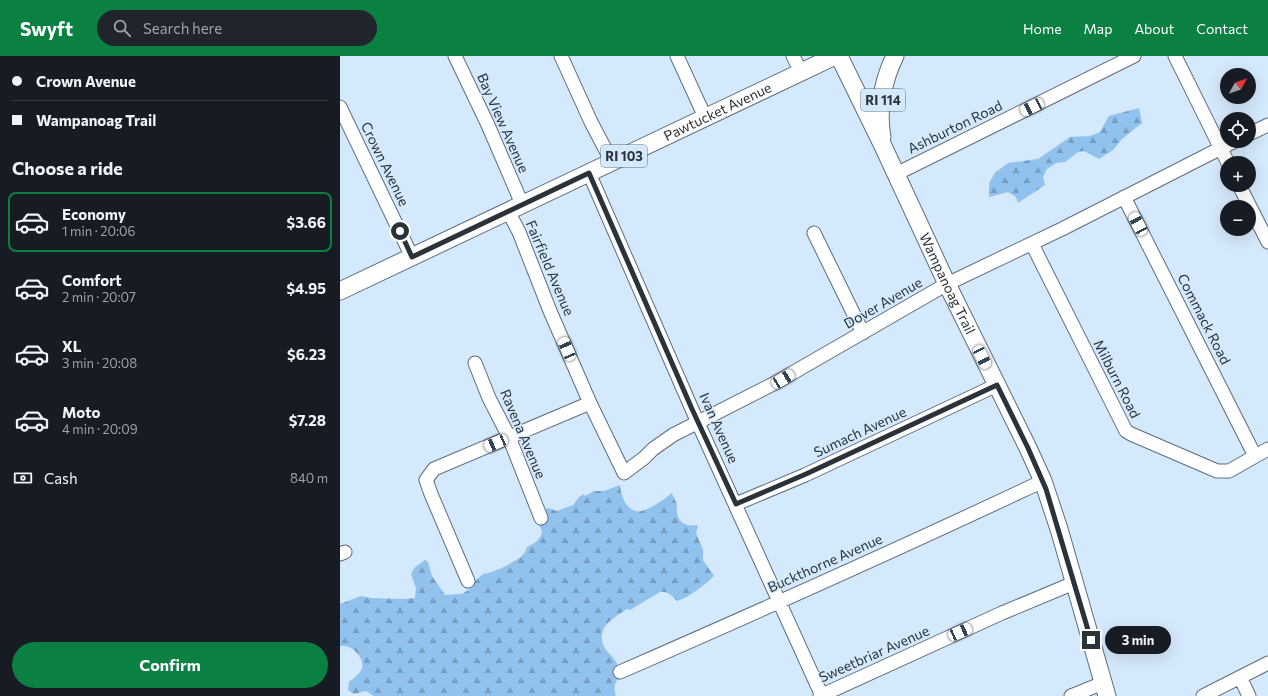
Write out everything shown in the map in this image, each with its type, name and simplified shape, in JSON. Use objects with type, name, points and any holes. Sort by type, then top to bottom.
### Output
[{"type":"main road","name":"Pawtucket Avenue","points":[[340,290],[835,56]]},
{"type":"main road","name":"Wampanoag Trail","points":[[839,56],[883,146],[946,284],[1043,481],[1052,506],[1105,689]]},
{"type":"main road","name":"RI 114","points":[[883,146],[881,131],[883,98],[888,72],[895,56]]},
{"type":"street","name":"Bay View Avenue","points":[[455,56],[488,125],[515,207]]},
{"type":"street","points":[[561,56],[591,122],[612,162]]},
{"type":"street","points":[[677,56],[705,117]]},
{"type":"street","points":[[793,56],[801,72]]},
{"type":"street","name":"Ashburton Road","points":[[896,174],[1134,56]]},
{"type":"street","points":[[1175,56],[1220,146]]},
{"type":"street","name":"Crown Avenue","points":[[340,107],[412,257]]},
{"type":"street","points":[[1256,131],[1268,125]]},
{"type":"street","points":[[1221,148],[1225,156]]},
{"type":"street","name":"Dover Avenue","points":[[621,470],[624,473],[641,461],[663,441],[775,383],[946,284],[1032,244],[1171,175],[1221,148]]},
{"type":"street","name":"Ivan Avenue","points":[[589,173],[698,423],[736,504],[821,696]]},
{"type":"street","points":[[1243,192],[1268,242]]},
{"type":"street","name":"Commack Road","points":[[1124,197],[1255,456]]},
{"type":"street","name":"Fairfield Avenue","points":[[515,207],[521,239],[550,311],[621,470]]},
{"type":"street","points":[[814,233],[863,333]]},
{"type":"street","name":"Milburn Road","points":[[1032,244],[1126,431],[1216,472],[1229,471],[1268,449]]},
{"type":"street","name":"Ravena Avenue","points":[[475,363],[489,398],[509,437],[541,518]]},
{"type":"street","name":"Sumach Avenue","points":[[736,504],[806,474],[997,385]]},
{"type":"street","points":[[468,581],[431,494],[426,480],[428,476],[434,469],[590,403]]},
{"type":"street","name":"Buckthorne Avenue","points":[[620,672],[779,602],[1043,481]]},
{"type":"street","name":"Sweetbriar Avenue","points":[[821,696],[1002,613],[1074,583]]},
{"type":"street","points":[[1203,696],[1268,663]]},
{"type":"street","points":[[1240,677],[1250,696]]},
{"type":"street","points":[[1071,696],[1105,689]]},
{"type":"green space","points":[[1139,108],[1142,123],[1122,139],[1113,150],[1099,159],[1084,151],[1078,152],[1065,162],[1056,163],[1047,169],[1043,177],[1045,185],[1018,203],[1016,197],[1008,192],[989,197],[989,183],[995,173],[1008,163],[1038,159],[1070,137],[1090,136],[1100,132],[1109,116]]},
{"type":"green space","points":[[620,485],[621,493],[626,504],[635,511],[649,508],[672,493],[677,505],[679,519],[687,525],[698,526],[696,533],[703,550],[703,560],[714,576],[692,594],[677,601],[668,593],[660,592],[630,610],[627,609],[606,625],[602,636],[603,643],[606,650],[615,660],[622,672],[615,686],[616,696],[374,696],[366,691],[354,694],[348,690],[349,682],[357,676],[363,665],[355,651],[346,646],[340,646],[340,604],[361,596],[371,598],[415,598],[416,588],[411,574],[415,567],[425,560],[428,562],[432,576],[445,595],[462,594],[473,587],[472,584],[483,574],[504,567],[521,557],[527,547],[536,542],[541,536],[542,531],[537,521],[540,513],[548,508],[557,511],[573,505],[579,497],[584,494],[585,496],[594,491],[604,491]]},
{"type":"route","points":[[400,231],[412,257],[508,210],[589,173],[692,409],[736,504],[806,474],[997,385],[1046,489],[1091,640]]}]
